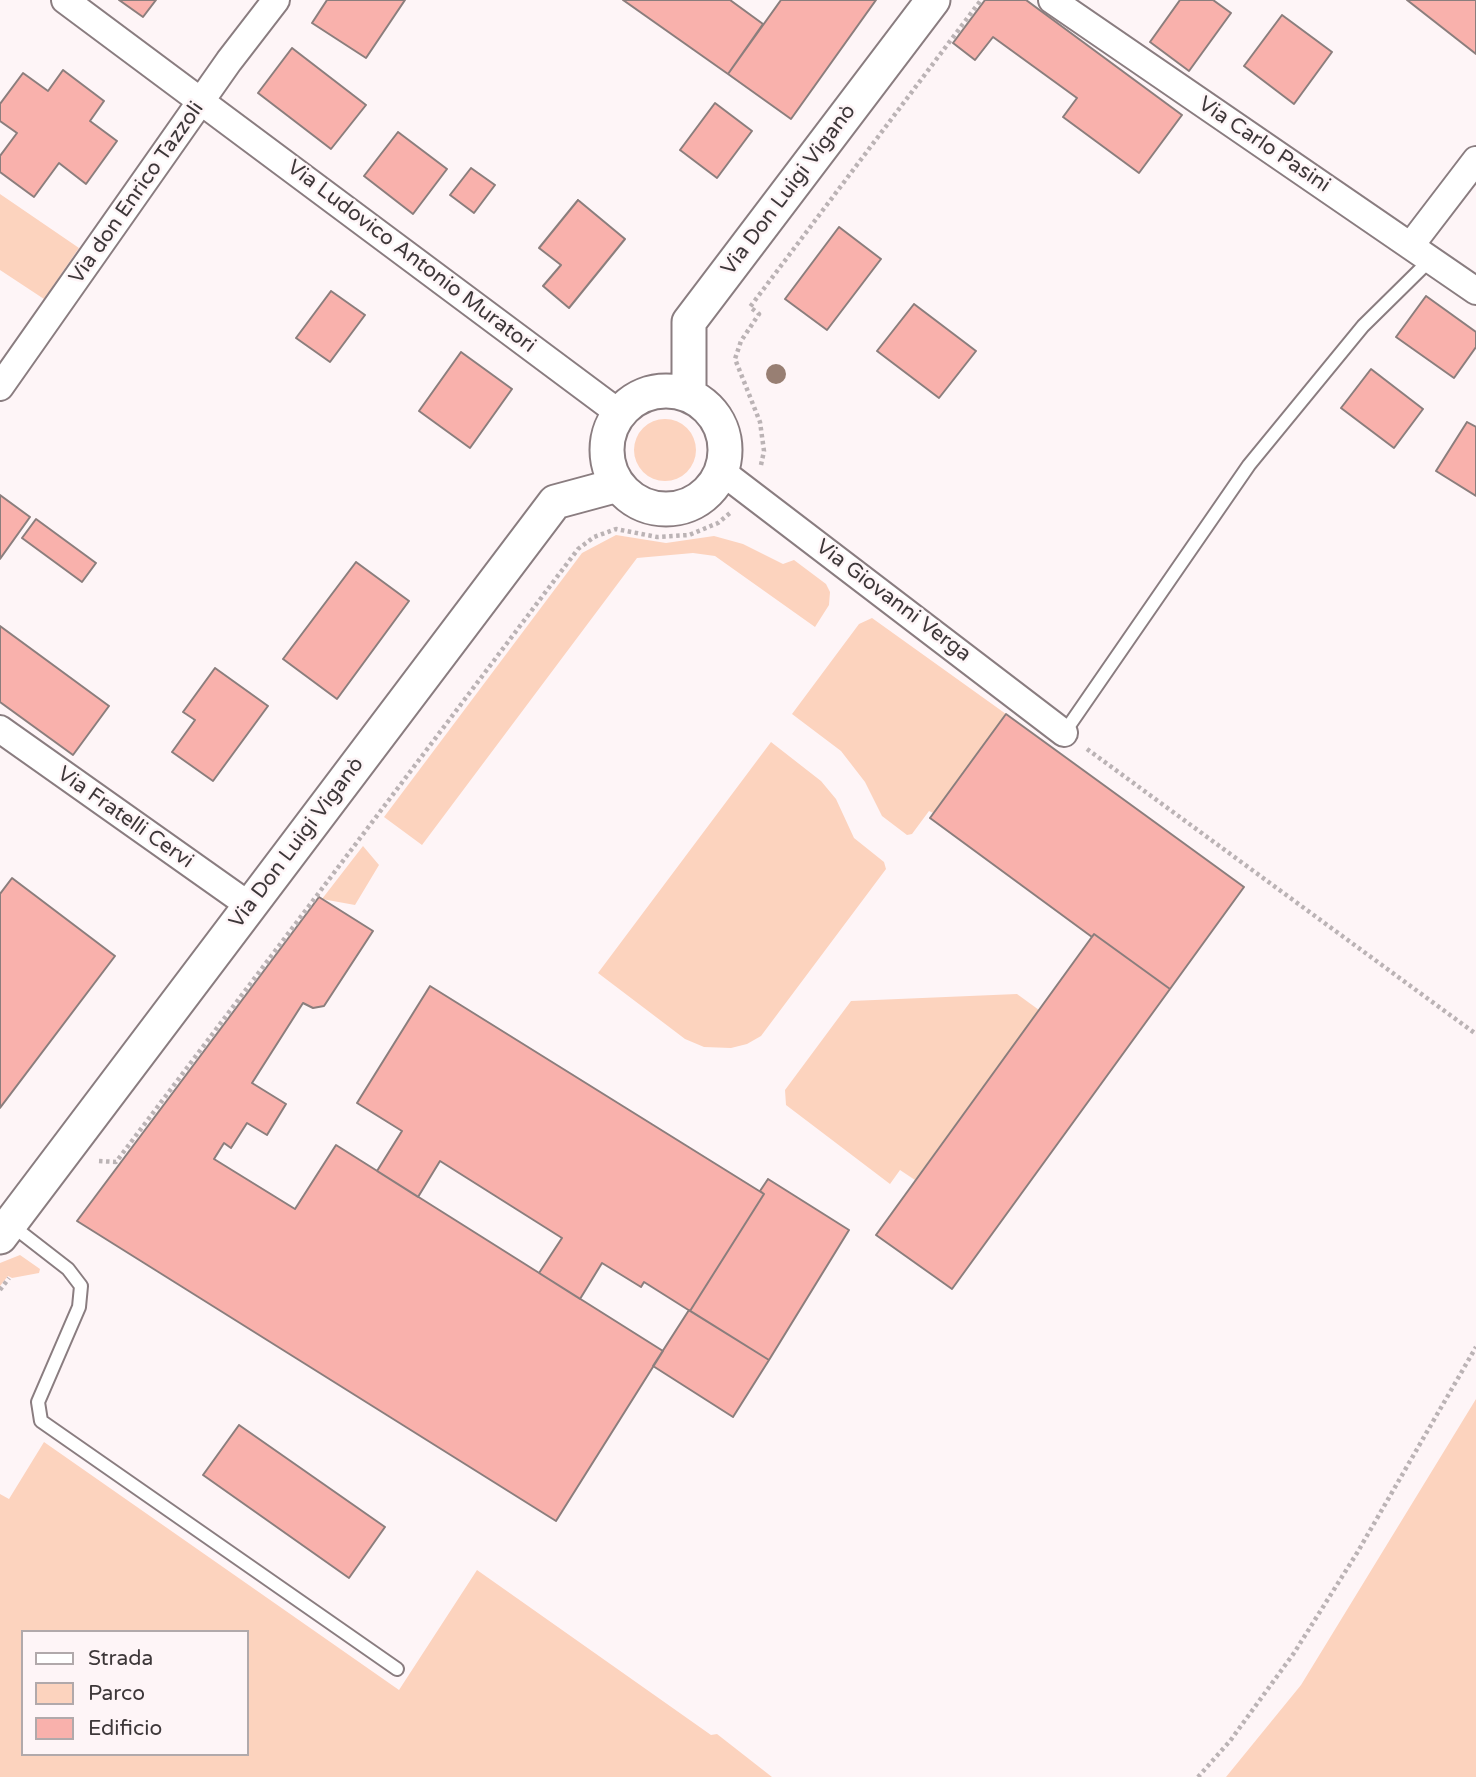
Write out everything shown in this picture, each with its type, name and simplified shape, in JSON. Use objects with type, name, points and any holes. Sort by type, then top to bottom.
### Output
[{"type":"street","name":"Via Ludovico Antonio Muratori","points":[[65,0],[619,413]]},
{"type":"street","name":"Via don Enrico Tazzoli","points":[[0,387],[276,0]]},
{"type":"street","name":"Via Don Luigi Viganò","points":[[689,395],[689,323],[933,0]]},
{"type":"street","name":"Via Carlo Pasini","points":[[1052,0],[1476,291]]},
{"type":"street","points":[[1421,252],[1476,160]]},
{"type":"street","points":[[651,392],[689,395],[710,411],[723,433],[724,458],[721,471],[715,482],[697,500],[674,509],[637,502],[618,485],[612,474],[607,450],[608,437],[619,413],[628,404],[651,392]]},
{"type":"street","name":"Via Giovanni Verga","points":[[721,471],[1064,733]]},
{"type":"street","name":"Via Don Luigi Viganò","points":[[5,1230],[555,502],[618,485]]},
{"type":"street","name":"Via Fratelli Cervi","points":[[0,729],[250,906]]},
{"type":"lane","points":[[1064,733],[1249,465],[1421,252]]},
{"type":"lane","points":[[5,1230],[68,1269],[80,1286],[79,1307],[37,1402],[41,1421],[397,1669]]},
{"type":"path","points":[[93,1160],[116,1162],[578,549],[594,537],[616,529],[667,538],[699,532],[728,514],[749,491],[761,463],[763,437],[752,397],[735,359],[741,341],[759,314],[750,307],[981,0]]},
{"type":"path","points":[[1064,733],[1476,1034]]},
{"type":"path","points":[[0,1290],[9,1279]]},
{"type":"path","points":[[1198,1777],[1230,1741],[1294,1653],[1357,1553],[1476,1347]]},
{"type":"green space","points":[[0,194],[79,248],[44,299],[0,270]]},
{"type":"green space","points":[[665,419],[687,428],[696,450],[687,472],[665,481],[643,472],[634,450],[643,428]]},
{"type":"green space","points":[[616,535],[666,543],[714,536],[743,544],[783,564],[794,560],[826,584],[830,592],[829,605],[815,627],[715,556],[693,553],[637,558],[422,845],[384,817],[582,553]]},
{"type":"green space","points":[[872,618],[1006,714],[933,813],[929,811],[912,834],[907,835],[882,816],[865,782],[841,751],[792,714],[859,624]]},
{"type":"green space","points":[[771,742],[821,781],[836,799],[854,838],[884,862],[886,869],[761,1036],[747,1044],[731,1048],[704,1047],[685,1039],[598,973]]},
{"type":"green space","points":[[363,846],[379,865],[355,905],[322,899]]},
{"type":"green space","points":[[1017,994],[1039,1010],[915,1180],[900,1170],[890,1184],[786,1105],[785,1090],[851,1001]]},
{"type":"green space","points":[[20,1255],[40,1269],[39,1273],[12,1278],[8,1276],[0,1286],[0,1263]]},
{"type":"green space","points":[[1476,1399],[1476,1777],[1226,1777],[1301,1685]]},
{"type":"green space","points":[[44,1442],[399,1690],[477,1570],[711,1735],[717,1734],[772,1777],[0,1777],[0,1494],[9,1499]]},
{"type":"building","points":[[119,0],[156,0],[143,17]]},
{"type":"building","points":[[327,0],[405,0],[366,58],[312,23]]},
{"type":"building","points":[[623,0],[730,0],[763,24],[728,74]]},
{"type":"building","points":[[781,0],[876,0],[791,119],[728,74]]},
{"type":"building","points":[[985,0],[1026,0],[1182,115],[1139,173],[1063,117],[1077,98],[993,37],[975,60],[953,43]]},
{"type":"building","points":[[1180,0],[1213,0],[1231,13],[1189,71],[1150,42]]},
{"type":"building","points":[[1407,0],[1476,0],[1476,54]]},
{"type":"building","points":[[1282,15],[1332,52],[1294,104],[1244,66]]},
{"type":"building","points":[[292,48],[366,105],[331,149],[258,93]]},
{"type":"building","points":[[63,70],[104,101],[90,121],[117,141],[86,184],[59,163],[34,197],[0,172],[0,156],[17,133],[0,121],[0,104],[23,73],[48,91]]},
{"type":"building","points":[[715,103],[752,131],[717,178],[680,150]]},
{"type":"building","points":[[398,132],[447,169],[413,214],[364,176]]},
{"type":"building","points":[[471,168],[495,185],[474,213],[450,195]]},
{"type":"building","points":[[578,200],[625,239],[569,308],[543,286],[561,265],[539,248]]},
{"type":"building","points":[[839,227],[881,259],[827,330],[785,299]]},
{"type":"building","points":[[331,291],[365,315],[330,362],[296,338]]},
{"type":"building","points":[[1426,296],[1476,332],[1476,347],[1454,378],[1396,337]]},
{"type":"building","points":[[914,304],[976,351],[939,398],[877,351]]},
{"type":"building","points":[[461,352],[512,389],[470,448],[419,411]]},
{"type":"building","points":[[1371,369],[1423,409],[1394,448],[1341,408]]},
{"type":"building","points":[[1467,422],[1476,427],[1476,496],[1436,471]]},
{"type":"building","points":[[0,495],[30,517],[0,559]]},
{"type":"building","points":[[36,519],[96,563],[82,582],[22,538]]},
{"type":"building","points":[[356,562],[409,601],[337,699],[283,659]]},
{"type":"building","points":[[0,626],[109,706],[73,755],[0,702]]},
{"type":"building","points":[[215,668],[268,706],[213,781],[172,752],[195,720],[183,712]]},
{"type":"building","points":[[1006,714],[1244,887],[1170,989],[1094,934],[1092,937],[930,818]]},
{"type":"building","points":[[12,878],[115,956],[0,1108],[0,894]]},
{"type":"building","points":[[319,897],[373,931],[324,1006],[313,1008],[303,1003],[252,1083],[286,1104],[267,1135],[247,1123],[231,1148],[224,1143],[214,1159],[295,1209],[336,1145],[663,1351],[556,1521],[77,1221]]},
{"type":"building","points":[[1094,934],[1170,989],[952,1289],[876,1235]]},
{"type":"building","points":[[430,986],[764,1194],[690,1311],[644,1282],[641,1287],[602,1263],[580,1299],[539,1273],[562,1238],[440,1161],[418,1197],[377,1171],[402,1131],[357,1103]]},
{"type":"building","points":[[768,1179],[849,1230],[769,1360],[690,1311],[764,1194],[760,1191]]},
{"type":"building","points":[[689,1310],[769,1360],[733,1417],[653,1366]]},
{"type":"building","points":[[239,1425],[385,1527],[349,1578],[203,1475]]}]
